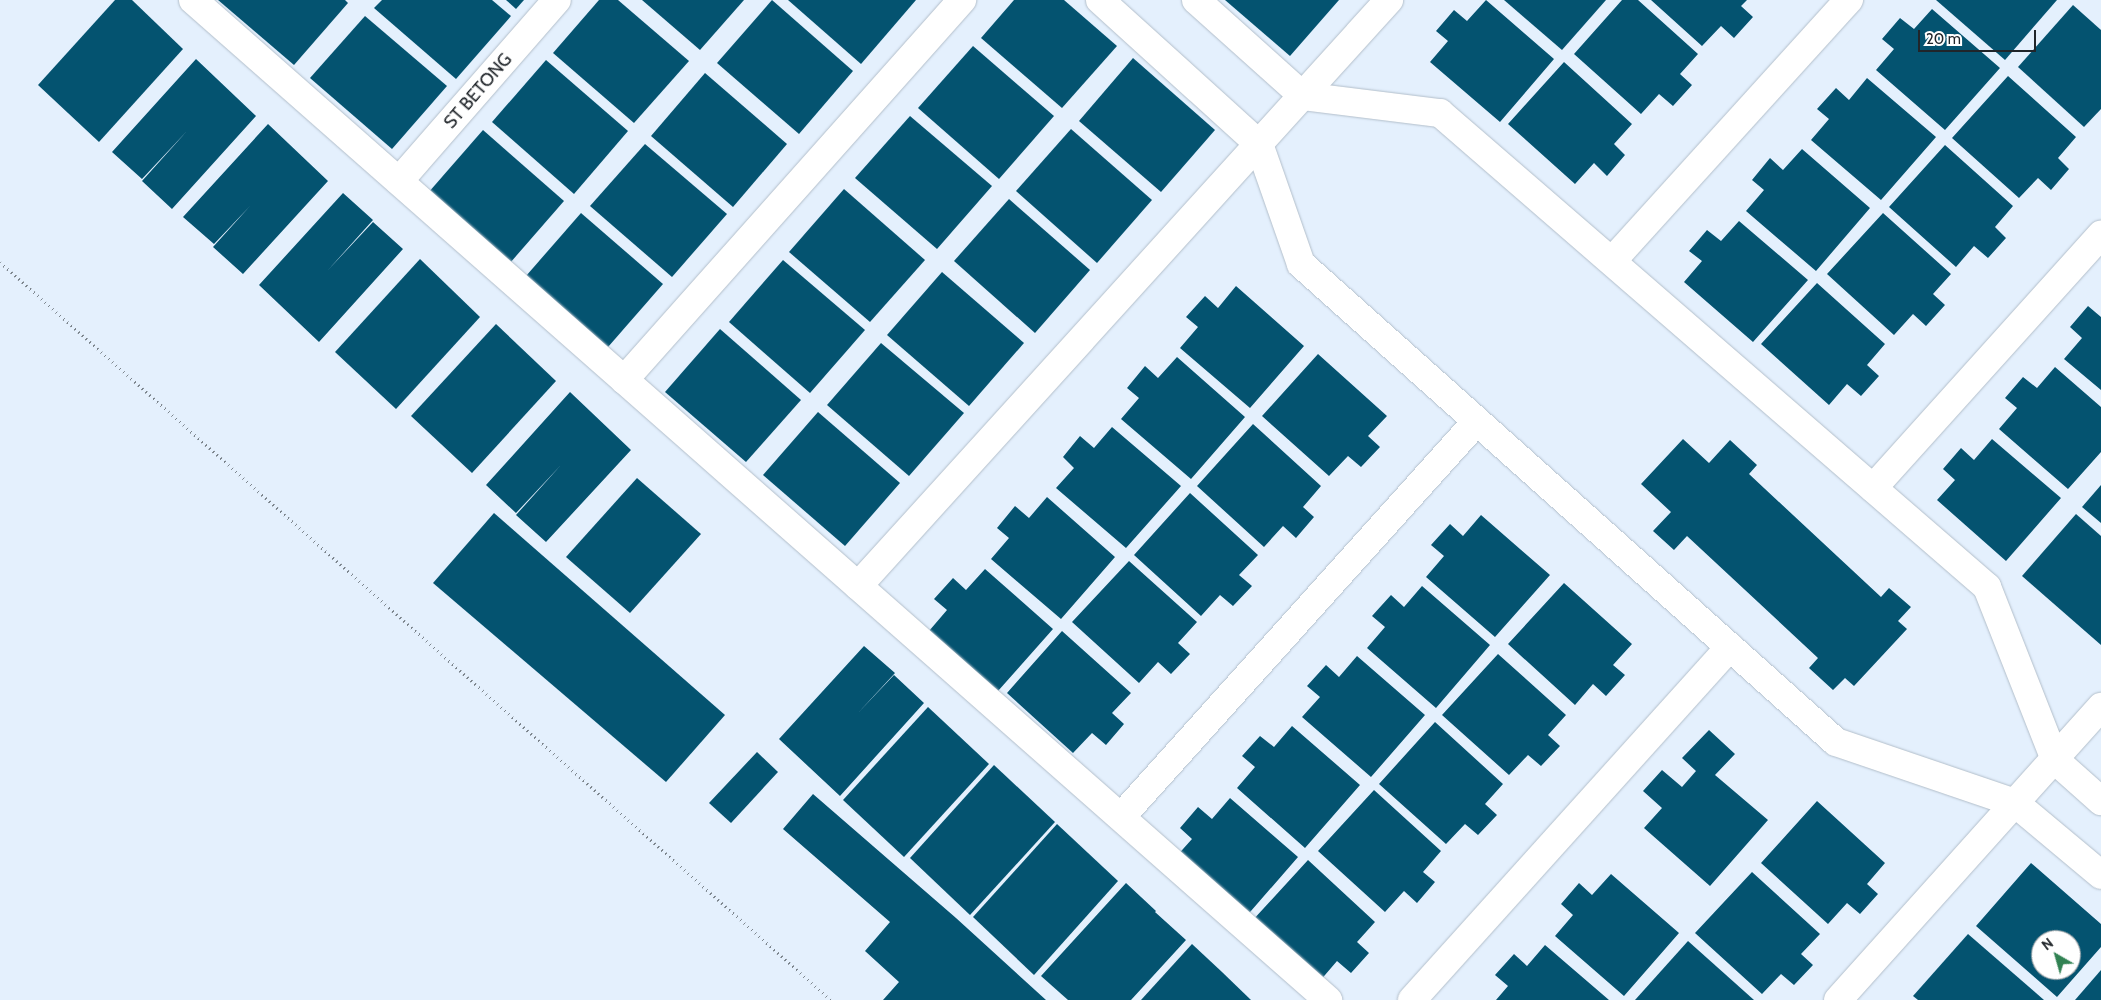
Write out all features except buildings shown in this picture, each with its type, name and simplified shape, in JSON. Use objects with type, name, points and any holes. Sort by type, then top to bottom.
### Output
[{"type":"street","points":[[193,0],[1328,1000]]},
{"type":"street","name":"ST BETONG","points":[[399,181],[557,0]]},
{"type":"street","points":[[624,380],[962,0]]},
{"type":"street","points":[[1100,0],[1259,144],[1301,264],[1836,742],[2014,803],[2101,875]]},
{"type":"street","points":[[1196,0],[1303,96],[1440,113],[1987,587],[2055,760],[2101,801]]},
{"type":"street","points":[[858,586],[1389,0]]},
{"type":"street","points":[[1612,261],[1849,0]]},
{"type":"street","points":[[1873,488],[2101,235]]},
{"type":"street","points":[[1120,817],[1477,421]]},
{"type":"street","points":[[1412,1000],[1730,647]]},
{"type":"street","points":[[1838,1000],[2101,707]]},
{"type":"path","points":[[0,262],[831,1000]]}]
